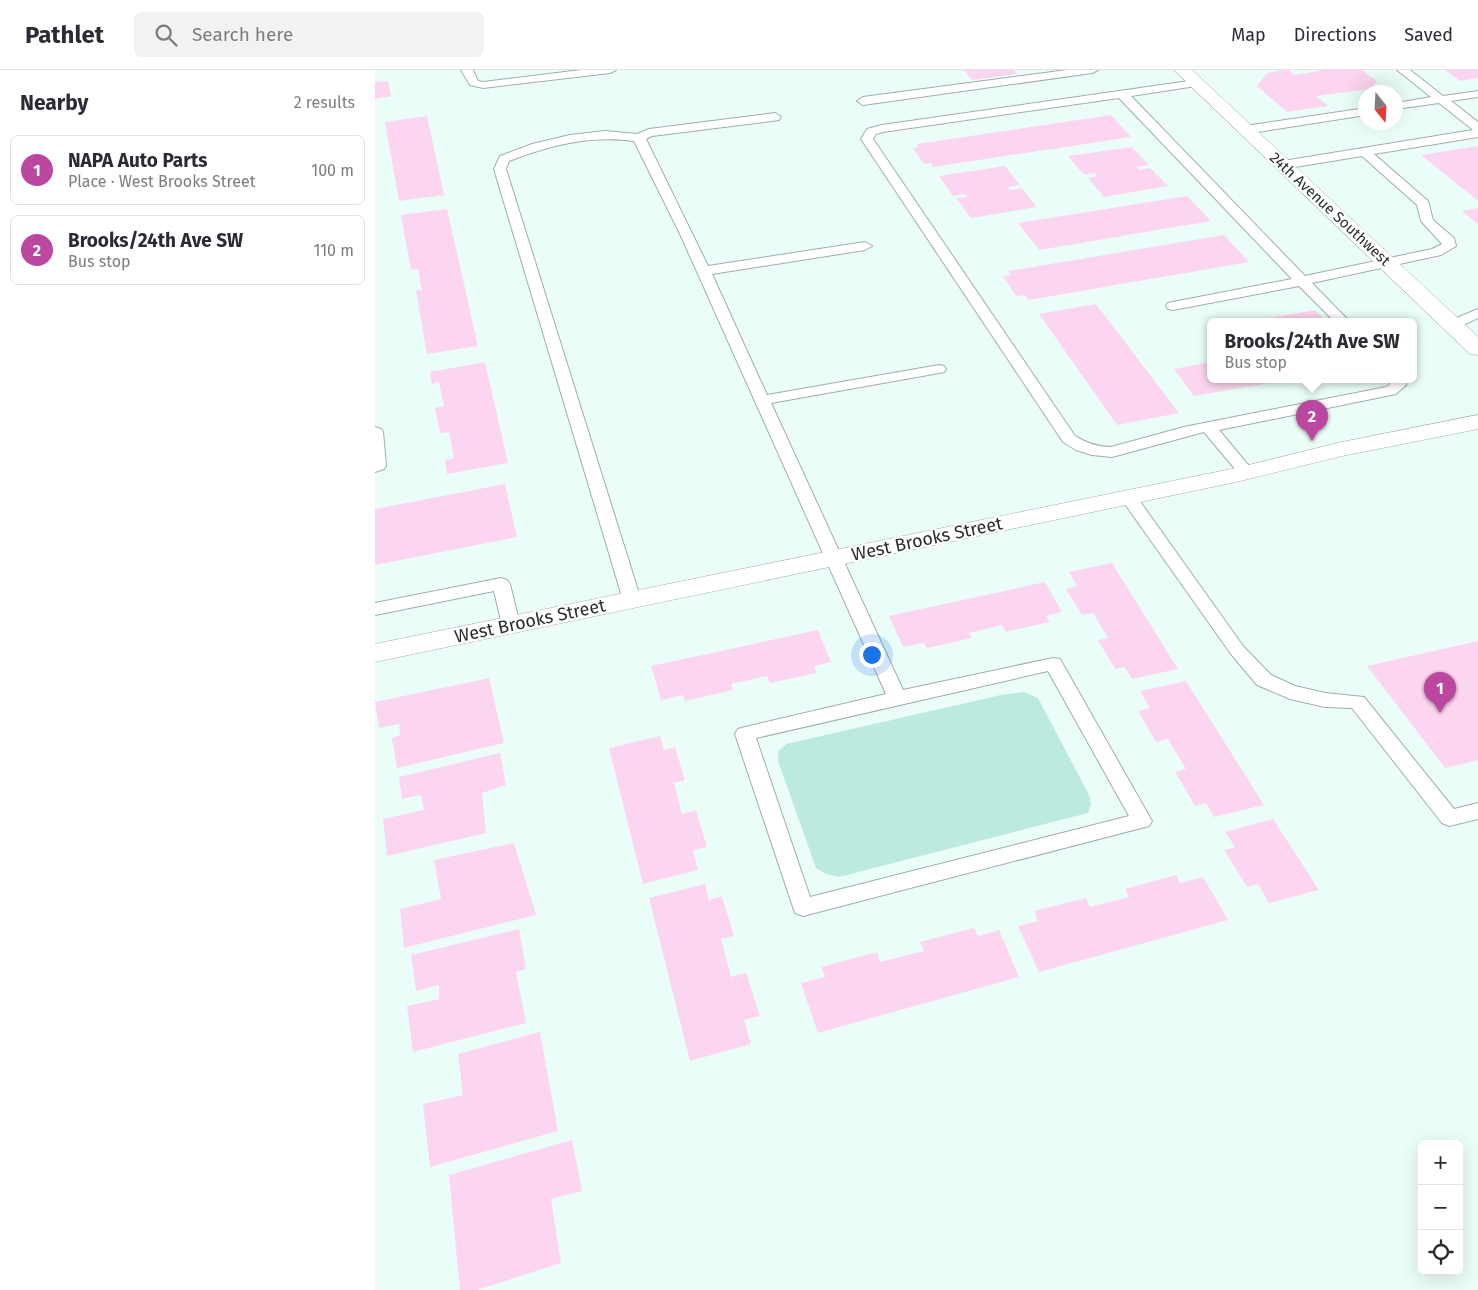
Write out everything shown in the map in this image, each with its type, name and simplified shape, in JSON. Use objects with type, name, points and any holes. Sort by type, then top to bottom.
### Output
[{"type":"street","name":"24th Avenue Southwest","points":[[1182,70],[1478,349]]},
{"type":"street","name":"West Brooks Street","points":[[375,653],[1128,498],[1342,449],[1478,422]]},
{"type":"lane","points":[[467,70],[474,83],[483,85],[610,70]]},
{"type":"lane","points":[[863,101],[1092,70]]},
{"type":"lane","points":[[1403,70],[1478,128]]},
{"type":"lane","points":[[1196,83],[882,129],[871,132],[867,139],[1069,439],[1081,447],[1098,452],[1112,452],[1184,432],[1391,390],[1398,383]]},
{"type":"lane","points":[[1123,94],[1301,281],[1339,318]]},
{"type":"lane","points":[[1403,105],[1478,94]]},
{"type":"lane","points":[[1245,130],[1358,112]]},
{"type":"lane","points":[[632,600],[500,169],[504,159],[528,149],[560,140],[618,136],[639,138],[649,133],[775,117]]},
{"type":"lane","points":[[1283,165],[1478,133]]},
{"type":"lane","points":[[639,138],[704,271],[897,698]]},
{"type":"lane","points":[[1173,306],[1387,263],[1436,252],[1449,246],[1449,241],[1426,221],[1422,211],[1423,204],[1365,152]]},
{"type":"lane","points":[[704,271],[865,246]]},
{"type":"lane","points":[[1453,325],[1478,313]]},
{"type":"lane","points":[[763,400],[939,368]]},
{"type":"lane","points":[[1208,427],[1246,472]]},
{"type":"lane","points":[[375,432],[378,466],[375,467]]},
{"type":"lane","points":[[1128,498],[1237,650],[1264,680],[1290,692],[1325,700],[1357,702],[1449,818],[1478,811]]},
{"type":"lane","points":[[375,609],[501,584],[511,625]]},
{"type":"lane","points":[[1053,664],[1142,821],[803,907],[745,734],[897,698],[1053,664]]},
{"type":"green space","points":[[1024,692],[1038,698],[1089,795],[1091,804],[1088,813],[839,877],[826,874],[816,868],[778,761],[778,752],[786,744],[1001,695]]},
{"type":"building","points":[[964,70],[1014,70],[1017,74],[972,80]]},
{"type":"building","points":[[1289,70],[1294,75],[1319,70],[1362,70],[1377,81],[1374,85],[1358,85],[1358,91],[1316,96],[1328,106],[1287,112],[1257,86],[1267,73]]},
{"type":"building","points":[[1445,70],[1478,70],[1478,78],[1460,81]]},
{"type":"building","points":[[388,81],[391,96],[375,99],[375,82]]},
{"type":"building","points":[[1111,115],[1131,137],[933,167],[931,163],[924,164],[913,148],[919,147],[917,144]]},
{"type":"building","points":[[427,116],[444,195],[399,201],[385,122]]},
{"type":"building","points":[[1478,146],[1478,201],[1421,155]]},
{"type":"building","points":[[1132,147],[1149,165],[1137,167],[1139,170],[1150,168],[1168,186],[1104,197],[1088,178],[1097,176],[1095,173],[1084,175],[1068,156]]},
{"type":"building","points":[[1005,166],[1020,185],[1008,187],[1010,190],[1022,188],[1037,207],[971,218],[956,198],[967,197],[965,194],[953,196],[939,176]]},
{"type":"building","points":[[1187,196],[1211,221],[1039,250],[1018,223]]},
{"type":"building","points":[[1478,208],[1478,224],[1462,211]]},
{"type":"building","points":[[447,209],[478,346],[427,354],[416,291],[422,290],[418,269],[411,270],[401,215]]},
{"type":"building","points":[[1224,235],[1249,262],[1029,300],[1025,295],[1016,296],[1003,276],[1011,275],[1008,271]]},
{"type":"building","points":[[1096,304],[1179,413],[1117,425],[1039,314]]},
{"type":"building","points":[[1315,310],[1323,318],[1268,318]]},
{"type":"building","points":[[485,362],[508,463],[447,474],[445,460],[454,458],[449,432],[440,433],[435,408],[444,406],[439,382],[432,384],[430,372]]},
{"type":"building","points":[[1207,363],[1207,383],[1269,383],[1194,396],[1174,369]]},
{"type":"building","points":[[505,484],[517,537],[375,565],[375,509]]},
{"type":"building","points":[[1112,563],[1178,669],[1132,679],[1125,667],[1115,669],[1098,640],[1108,638],[1093,613],[1082,615],[1066,589],[1077,586],[1069,572]]},
{"type":"building","points":[[1045,582],[1062,612],[1046,616],[1050,622],[1006,632],[1002,625],[969,633],[972,638],[927,648],[924,643],[903,647],[889,616]]},
{"type":"building","points":[[818,630],[831,662],[814,666],[817,673],[770,683],[767,676],[731,684],[733,690],[685,701],[683,695],[661,700],[651,666]]},
{"type":"building","points":[[1478,641],[1478,760],[1445,768],[1367,666]]},
{"type":"building","points":[[489,678],[504,743],[397,768],[392,738],[400,735],[399,724],[379,728],[375,702]]},
{"type":"building","points":[[1186,681],[1264,805],[1214,817],[1206,803],[1195,806],[1175,772],[1186,769],[1168,739],[1156,742],[1138,711],[1150,708],[1140,691]]},
{"type":"building","points":[[660,736],[664,750],[675,747],[685,780],[674,783],[682,814],[696,810],[707,847],[693,850],[698,870],[643,884],[609,748]]},
{"type":"building","points":[[500,753],[506,785],[482,793],[486,833],[387,856],[383,819],[424,810],[421,795],[402,799],[399,777]]},
{"type":"building","points":[[1273,819],[1319,890],[1269,903],[1258,884],[1247,887],[1224,850],[1235,847],[1225,832]]},
{"type":"building","points":[[514,843],[536,915],[404,948],[400,909],[441,899],[434,860]]},
{"type":"building","points":[[1176,875],[1180,883],[1203,877],[1228,920],[1039,972],[1018,926],[1038,921],[1034,911],[1086,898],[1090,907],[1129,897],[1125,889]]},
{"type":"building","points":[[705,884],[709,900],[722,896],[734,936],[721,939],[731,977],[746,973],[760,1016],[744,1020],[751,1044],[690,1061],[649,898]]},
{"type":"building","points":[[974,928],[978,936],[999,930],[1019,977],[818,1033],[801,983],[825,977],[821,967],[877,952],[880,962],[924,951],[920,942]]},
{"type":"building","points":[[519,929],[526,969],[516,972],[526,1023],[413,1052],[407,1006],[439,999],[439,985],[416,991],[411,955]]},
{"type":"building","points":[[540,1032],[558,1131],[430,1167],[423,1104],[463,1095],[458,1054]]},
{"type":"building","points":[[572,1140],[582,1191],[551,1199],[561,1263],[477,1290],[460,1290],[449,1175]]},
{"type":"place","name":"Brooks/24th Ave SW","points":[[1312,441]]},
{"type":"place","name":"NAPA Auto Parts","points":[[1440,713]]}]
